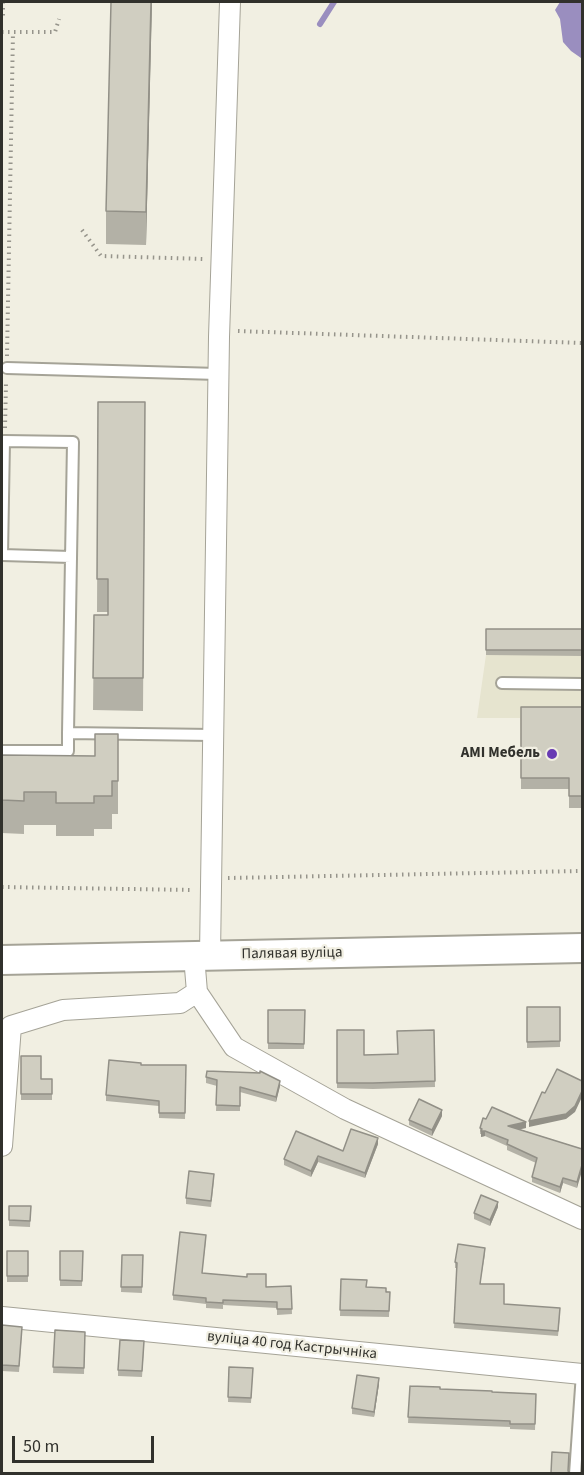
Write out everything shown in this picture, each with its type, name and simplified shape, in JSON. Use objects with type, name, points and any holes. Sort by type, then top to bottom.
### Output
[{"type":"street","points":[[230,2],[220,260],[212,735],[212,884],[197,992],[234,1047],[345,1109],[582,1220]]},
{"type":"street","name":"Палявая вуліца","points":[[2,960],[582,948]]},
{"type":"street","points":[[2,1146],[11,1026],[63,1010],[180,1003],[197,992]]},
{"type":"street","name":"вуліца 40 год Кастрычніка","points":[[2,1317],[582,1374]]},
{"type":"lane","points":[[7,368],[218,374]]},
{"type":"lane","points":[[2,751],[68,751],[73,442],[4,441],[2,555],[71,557]]},
{"type":"lane","points":[[502,683],[582,684]]},
{"type":"lane","points":[[68,733],[212,735]]},
{"type":"lane","points":[[575,1473],[582,1374]]},
{"type":"path","points":[[3,2],[3,18]]},
{"type":"path","points":[[2,32],[55,32],[59,19]]},
{"type":"path","points":[[4,441],[13,32]]},
{"type":"path","points":[[82,230],[101,256],[220,260]]},
{"type":"path","points":[[219,330],[582,344]]},
{"type":"path","points":[[2,887],[212,884],[582,871]]},
{"type":"shaded area","points":[[560,2],[582,2],[581,58],[563,42],[560,19],[555,10]]},
{"type":"shaded area","points":[[486,635],[582,635],[582,808],[568,789],[521,789],[520,718],[477,718],[486,655]]},
{"type":"building","points":[[111,2],[151,2],[146,212],[106,211]]},
{"type":"building","points":[[98,402],[145,402],[143,678],[93,678],[94,615],[108,615],[108,579],[97,579]]},
{"type":"building","points":[[486,629],[582,629],[582,650],[486,650]]},
{"type":"building","name":"AMI Мебель","points":[[521,707],[582,707],[582,796],[569,796],[569,778],[521,778]]},
{"type":"building","points":[[95,734],[118,734],[118,781],[112,781],[112,796],[94,796],[94,803],[56,803],[56,792],[24,792],[24,801],[2,800],[2,755],[95,756]]},
{"type":"building","points":[[527,1007],[560,1007],[560,1041],[527,1042]]},
{"type":"building","points":[[268,1010],[305,1010],[304,1044],[268,1043]]},
{"type":"building","points":[[337,1030],[364,1030],[364,1055],[398,1054],[397,1031],[434,1030],[435,1081],[337,1083]]},
{"type":"building","points":[[21,1056],[41,1056],[41,1079],[52,1079],[52,1094],[21,1094]]},
{"type":"building","points":[[109,1060],[141,1063],[141,1065],[186,1065],[185,1113],[159,1113],[159,1101],[106,1095]]},
{"type":"building","points":[[557,1069],[582,1081],[582,1091],[575,1106],[566,1114],[529,1121],[542,1092],[545,1093]]},
{"type":"building","points":[[207,1071],[260,1073],[260,1071],[280,1081],[276,1097],[240,1087],[240,1106],[216,1105],[217,1080],[206,1077]]},
{"type":"building","points":[[419,1099],[442,1110],[432,1130],[409,1120]]},
{"type":"building","points":[[492,1107],[526,1122],[508,1126],[582,1149],[582,1165],[577,1182],[563,1178],[560,1187],[532,1177],[537,1158],[507,1144],[508,1140],[481,1131],[483,1118],[486,1119]]},
{"type":"building","points":[[351,1129],[378,1138],[365,1173],[318,1156],[311,1171],[284,1159],[296,1131],[343,1151]]},
{"type":"building","points":[[189,1171],[214,1174],[211,1201],[186,1198]]},
{"type":"building","points":[[481,1195],[498,1202],[490,1220],[474,1213]]},
{"type":"building","points":[[9,1206],[31,1206],[30,1221],[9,1220]]},
{"type":"building","points":[[180,1232],[206,1235],[202,1273],[247,1277],[247,1274],[266,1274],[266,1287],[291,1286],[292,1309],[277,1309],[277,1302],[223,1300],[223,1303],[206,1302],[206,1298],[173,1295]]},
{"type":"building","points":[[458,1244],[485,1248],[480,1284],[504,1284],[504,1304],[560,1308],[558,1331],[454,1323],[457,1263],[455,1262]]},
{"type":"building","points":[[7,1251],[28,1251],[28,1276],[7,1276]]},
{"type":"building","points":[[60,1251],[83,1251],[82,1281],[60,1280]]},
{"type":"building","points":[[122,1255],[143,1255],[142,1287],[121,1287]]},
{"type":"building","points":[[341,1279],[367,1280],[366,1287],[386,1288],[386,1292],[390,1292],[389,1311],[340,1310]]},
{"type":"building","points":[[2,1325],[22,1327],[19,1366],[2,1365]]},
{"type":"building","points":[[55,1330],[85,1332],[84,1368],[53,1367]]},
{"type":"building","points":[[120,1340],[144,1341],[142,1371],[118,1370]]},
{"type":"building","points":[[229,1367],[253,1368],[251,1398],[228,1397]]},
{"type":"building","points":[[357,1375],[379,1378],[374,1412],[352,1408]]},
{"type":"building","points":[[410,1386],[536,1394],[535,1424],[408,1417]]},
{"type":"building","points":[[552,1452],[569,1453],[568,1471],[570,1473],[551,1473]]},
{"type":"waterway","points":[[320,24],[334,2]]},
{"type":"place","name":"AMI Мебель","points":[[552,754]]}]
